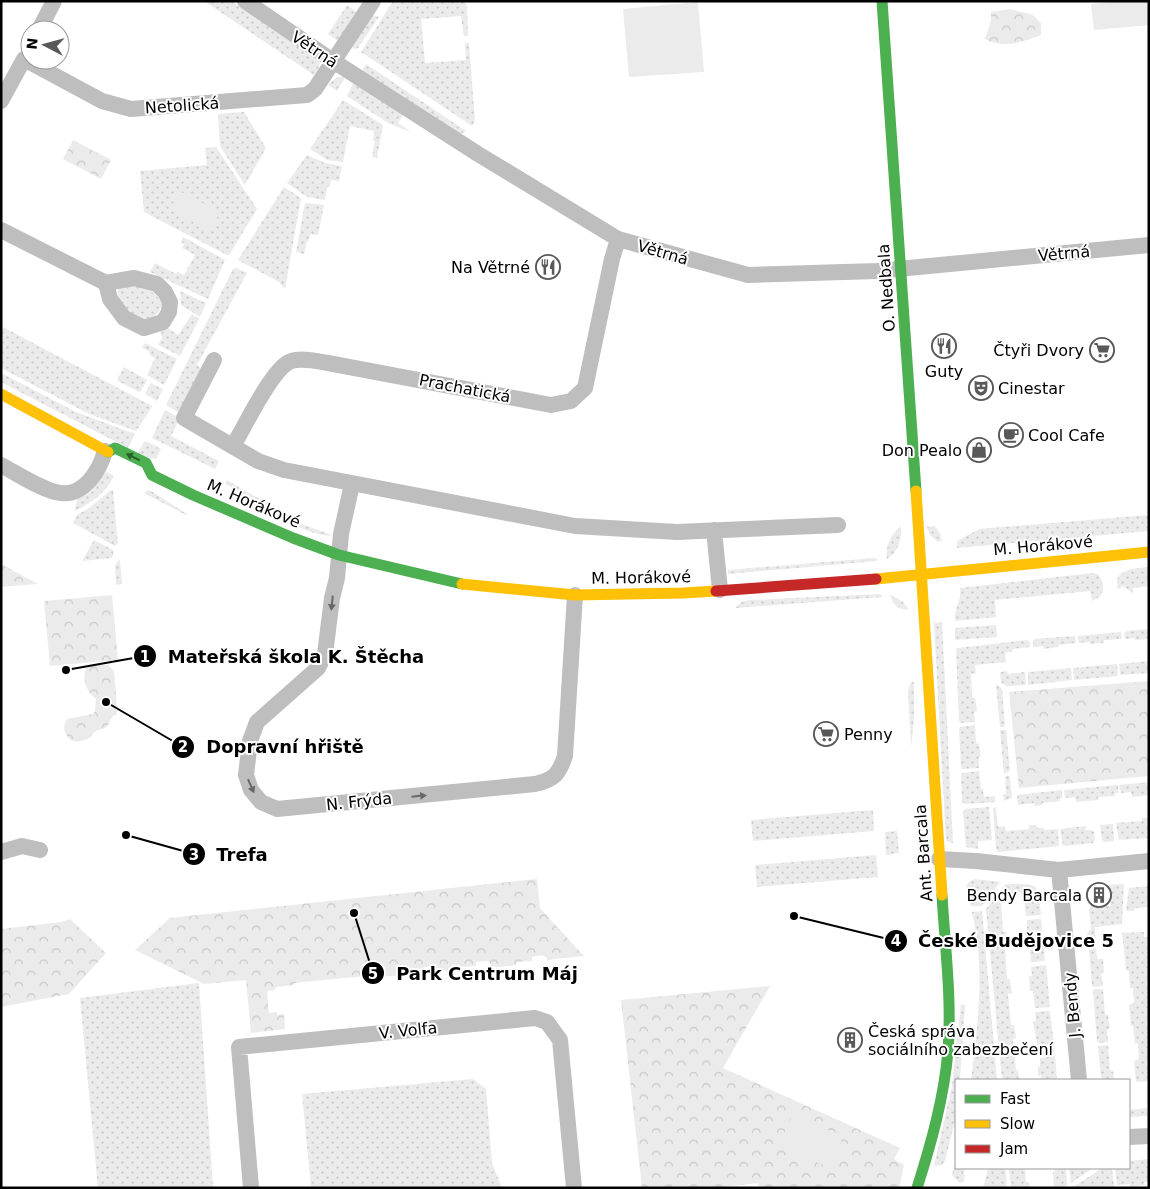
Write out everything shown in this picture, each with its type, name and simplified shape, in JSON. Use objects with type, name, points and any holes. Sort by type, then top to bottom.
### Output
[{"type":"street","points":[[44,20],[54,1]]},
{"type":"street","name":"Větrná","points":[[245,1],[333,61],[478,154],[618,239],[748,275],[901,269],[1149,246]]},
{"type":"street","name":"Netolická","points":[[53,70],[102,101],[131,109],[307,95],[316,89],[373,1]]},
{"type":"street","name":"O. Nedbala","points":[[882,1],[921,574]]},
{"type":"street","name":"Netolická","points":[[1,101],[20,67]]},
{"type":"street","points":[[1,230],[106,283]]},
{"type":"street","name":"Prachatická","points":[[233,446],[275,374],[289,362],[303,360],[328,362],[551,405],[570,401],[585,388],[612,259],[618,239]]},
{"type":"street","points":[[214,360],[184,418],[258,461],[284,470],[575,526],[677,532],[838,525]]},
{"type":"street","name":"M. Horákové","points":[[1,394],[107,451],[115,448],[146,463],[152,475],[193,495],[293,538],[339,555],[460,584],[575,595],[720,590],[921,574],[1149,552]]},
{"type":"street","points":[[1,465],[47,489],[62,494],[74,492],[86,484],[100,468],[107,451]]},
{"type":"street","name":"M. Horákové","points":[[107,451],[108,460],[116,464]]},
{"type":"street","points":[[140,476],[152,475]]},
{"type":"street","points":[[339,555],[341,534],[352,484]]},
{"type":"street","points":[[714,530],[720,590]]},
{"type":"street","name":"N. Frýda","points":[[339,555],[325,654],[318,668],[258,722],[250,741],[246,775],[252,790],[262,802],[277,809],[535,784],[549,781],[561,770],[565,756],[575,595]]},
{"type":"street","name":"Ant. Barcala","points":[[917,1188],[939,1107],[948,1051],[949,1006],[921,574]]},
{"type":"street","points":[[1,852],[22,846],[40,850]]},
{"type":"street","points":[[939,859],[1059,870],[1149,862]]},
{"type":"street","name":"J. Bendy","points":[[1059,870],[1079,1079]]},
{"type":"street","name":"V. Volfa","points":[[251,1188],[239,1047],[536,1018],[548,1022],[560,1040],[574,1188]]},
{"type":"street","points":[[1130,1137],[1149,1136]]},
{"type":"green space","points":[[204,1],[231,1],[317,57],[318,70],[314,75]]},
{"type":"green space","points":[[393,1],[463,1],[466,3],[468,36],[464,36],[461,16],[421,19],[425,63],[466,60],[465,43],[469,43],[475,121],[472,126],[361,52]]},
{"type":"green space","points":[[1149,1],[1149,25],[1094,30],[1091,4]]},
{"type":"green space","points":[[698,2],[704,72],[629,77],[623,9]]},
{"type":"green space","points":[[347,5],[358,13],[338,41],[328,34]]},
{"type":"green space","points":[[1010,9],[1033,15],[1041,23],[1041,35],[1020,42],[1005,44],[998,44],[985,39],[991,20],[991,12]]},
{"type":"green space","points":[[372,15],[379,17],[358,48],[354,49],[352,47],[354,43]]},
{"type":"green space","points":[[366,64],[466,131],[461,134],[362,71]]},
{"type":"green space","points":[[345,77],[337,91],[328,85],[336,78]]},
{"type":"green space","points":[[354,82],[403,115],[398,123],[411,132],[388,123],[347,96]]},
{"type":"green space","points":[[343,100],[383,125],[377,158],[372,157],[375,141],[373,141],[374,131],[350,126],[343,162],[327,160],[310,149]]},
{"type":"green space","points":[[244,112],[266,148],[245,185],[220,146],[218,114]]},
{"type":"green space","points":[[73,140],[111,160],[101,179],[63,159]]},
{"type":"green space","points":[[216,147],[257,209],[229,255],[144,212],[140,171],[207,165],[205,148]]},
{"type":"green space","points":[[307,155],[325,163],[342,166],[339,181],[331,180],[330,187],[327,187],[325,200],[307,197],[287,183]]},
{"type":"green space","points":[[284,187],[301,198],[285,289],[279,282],[238,260]]},
{"type":"green space","points":[[179,191],[220,212],[210,231],[170,210]]},
{"type":"green space","points":[[305,203],[324,205],[318,235],[310,234],[304,254],[296,252]]},
{"type":"green space","points":[[183,237],[225,260],[208,299],[150,272],[155,263],[176,274],[178,272],[184,275],[195,255],[182,248],[184,244],[181,242]]},
{"type":"green space","points":[[236,268],[247,273],[197,365],[201,368],[181,414],[166,405],[233,269]]},
{"type":"green space","points":[[124,285],[147,289],[156,295],[162,304],[157,314],[150,318],[142,319],[126,310],[118,295],[119,287]]},
{"type":"green space","points":[[180,291],[206,303],[200,317],[181,305]]},
{"type":"green space","points":[[192,314],[199,319],[180,356],[158,345],[162,338],[160,330],[167,327],[178,335]]},
{"type":"green space","points":[[1,326],[152,407],[136,431],[89,414],[1,368]]},
{"type":"green space","points":[[145,343],[177,359],[164,385],[147,375],[155,358],[149,355],[150,352],[142,348]]},
{"type":"green space","points":[[124,367],[147,380],[141,391],[139,392],[118,381]]},
{"type":"green space","points":[[1,373],[76,412],[135,434],[128,448],[1,382]]},
{"type":"green space","points":[[151,383],[163,389],[157,401],[145,394]]},
{"type":"green space","points":[[165,410],[180,418],[171,436],[219,461],[215,469],[152,438]]},
{"type":"green space","points":[[144,442],[148,442],[161,449],[156,459],[137,454]]},
{"type":"green space","points":[[107,472],[114,476],[107,488],[92,501],[75,511],[77,499],[90,492]]},
{"type":"green space","points":[[227,480],[304,525],[332,535],[313,533],[260,508],[241,498],[239,496],[241,492],[225,484]]},
{"type":"green space","points":[[113,490],[118,543],[115,546],[73,523],[77,515]]},
{"type":"green space","points":[[148,490],[151,491],[187,514],[144,493]]},
{"type":"green space","points":[[1149,515],[1149,531],[957,548],[957,541],[979,529]]},
{"type":"green space","points":[[901,526],[899,544],[887,559],[887,549],[890,541],[894,533]]},
{"type":"green space","points":[[935,526],[942,541],[938,542],[930,535],[927,527]]},
{"type":"green space","points":[[94,540],[113,550],[112,558],[82,561]]},
{"type":"green space","points":[[874,558],[877,561],[728,574],[728,570]]},
{"type":"green space","points":[[120,560],[122,584],[116,585],[115,566]]},
{"type":"green space","points":[[1,564],[38,584],[1,587]]},
{"type":"green space","points":[[1149,567],[1149,586],[1133,588],[1133,593],[1123,586],[1119,589],[1117,583],[1121,574],[1132,569]]},
{"type":"green space","points":[[1092,573],[1098,574],[1103,590],[1100,596],[1092,601],[1090,591],[995,600],[996,617],[955,621],[960,588]]},
{"type":"green space","points":[[881,594],[882,597],[735,608],[741,602],[749,600]]},
{"type":"green space","points":[[890,594],[903,602],[908,609],[901,609],[896,606]]},
{"type":"green space","points":[[112,595],[118,660],[50,666],[44,601]]},
{"type":"green space","points":[[942,622],[953,843],[946,841],[934,623]]},
{"type":"green space","points":[[996,625],[997,637],[955,640],[955,628]]},
{"type":"green space","points":[[1149,629],[1149,639],[1125,639],[1124,633],[1126,631]]},
{"type":"green space","points":[[1121,632],[1122,639],[1104,640],[1103,643],[1079,643],[1078,636]]},
{"type":"green space","points":[[1075,636],[1076,643],[1044,649],[1043,646],[1033,647],[1035,639]]},
{"type":"green space","points":[[1027,640],[1030,642],[1030,647],[1005,652],[1006,662],[975,665],[976,673],[971,674],[972,697],[975,698],[977,711],[974,712],[975,722],[961,723],[959,721],[956,650],[958,648]]},
{"type":"green space","points":[[1149,661],[1149,673],[1120,675],[1119,664]]},
{"type":"green space","points":[[1117,664],[1118,676],[1074,680],[1073,668]]},
{"type":"green space","points":[[108,665],[114,671],[116,714],[104,728],[96,731],[90,737],[83,740],[70,740],[64,728],[67,719],[93,714],[95,711],[96,699],[87,688],[84,676],[87,666]]},
{"type":"green space","points":[[1071,668],[1072,680],[1028,685],[1028,672]]},
{"type":"green space","points":[[1007,671],[1008,674],[1025,672],[1026,685],[1006,686],[1001,682],[1000,672]]},
{"type":"green space","points":[[914,681],[914,718],[911,747],[908,692],[910,684]]},
{"type":"green space","points":[[1149,681],[1149,776],[1019,788],[1009,692]]},
{"type":"green space","points":[[996,684],[1002,689],[1004,727],[1000,727]]},
{"type":"green space","points":[[975,725],[976,743],[979,744],[981,757],[979,757],[979,768],[962,769],[959,729],[960,727]]},
{"type":"green space","points":[[1000,730],[1006,730],[1010,771],[1004,774]]},
{"type":"green space","points":[[979,771],[984,797],[995,796],[995,802],[965,804],[962,802],[961,775],[962,773]]},
{"type":"green space","points":[[1005,776],[1010,778],[1012,798],[1004,801],[1003,794],[1006,794]]},
{"type":"green space","points":[[1149,782],[1149,795],[1132,797],[1131,792],[1121,793],[1119,785]]},
{"type":"green space","points":[[1118,785],[1118,793],[1115,793],[1115,796],[1098,797],[1098,800],[1076,802],[1075,797],[1065,798],[1064,790]]},
{"type":"green space","points":[[1062,790],[1060,801],[1042,803],[1042,805],[1035,806],[1034,803],[1018,805],[1017,795]]},
{"type":"green space","points":[[989,807],[992,840],[978,841],[978,849],[966,847],[963,811],[965,809]]},
{"type":"green space","points":[[996,807],[998,827],[1005,826],[1006,831],[1029,829],[1029,825],[1036,825],[1037,828],[1044,828],[1044,830],[1058,829],[1059,846],[998,852],[996,849],[993,808]]},
{"type":"green space","points":[[873,810],[874,831],[753,841],[751,820]]},
{"type":"green space","points":[[1142,818],[1149,818],[1149,838],[1119,840],[1116,823],[1142,821]]},
{"type":"green space","points":[[1113,824],[1114,841],[1104,842],[1100,825]]},
{"type":"green space","points":[[1086,826],[1086,830],[1094,832],[1095,840],[1093,843],[1063,846],[1060,829]]},
{"type":"green space","points":[[897,831],[899,853],[886,855],[885,832]]},
{"type":"green space","points":[[876,855],[878,877],[757,887],[755,865]]},
{"type":"green space","points":[[537,879],[540,908],[585,956],[547,961],[547,958],[542,955],[532,957],[532,961],[516,962],[516,965],[498,967],[491,966],[487,961],[476,962],[476,966],[460,967],[460,970],[435,971],[435,968],[431,966],[420,968],[421,971],[405,973],[404,975],[379,977],[377,971],[365,972],[365,976],[294,983],[294,985],[276,987],[275,990],[267,991],[269,1013],[277,1012],[277,1015],[284,1014],[285,1029],[251,1033],[246,980],[204,984],[135,950],[170,918]]},
{"type":"green space","points":[[975,879],[1000,882],[982,906],[971,906],[967,885]]},
{"type":"green space","points":[[1006,884],[1031,885],[1038,890],[1041,915],[1026,916],[1024,899],[1022,899],[1021,892],[1002,894],[1003,901],[1001,902],[1003,932],[1006,932],[1007,979],[1010,979],[1012,993],[1008,994],[1011,1025],[1014,1025],[1016,1038],[1013,1039],[1016,1070],[1018,1070],[1019,1079],[1002,1079],[986,909]]},
{"type":"green space","points":[[1124,884],[1122,924],[1095,927],[1096,945],[1090,946],[1087,933],[1091,929],[1089,909],[1091,906],[1111,906],[1109,888],[1086,890],[1089,886]]},
{"type":"green space","points":[[1149,886],[1149,907],[1126,911],[1129,888]]},
{"type":"green space","points":[[982,911],[997,1079],[971,1079],[979,996],[978,942],[972,912]]},
{"type":"green space","points":[[70,919],[106,953],[69,994],[1,1007],[1,929],[61,922]]},
{"type":"green space","points":[[1041,919],[1045,961],[1031,962],[1029,945],[1026,945],[1025,931],[1027,930],[1027,920]]},
{"type":"green space","points":[[1144,932],[1144,937],[1149,937],[1149,1081],[1136,1082],[1134,1061],[1139,1059],[1138,1043],[1135,1044],[1129,1005],[1134,1003],[1133,988],[1130,988],[1129,971],[1126,970],[1122,933]]},
{"type":"green space","points":[[1096,948],[1097,959],[1103,959],[1104,972],[1101,973],[1103,986],[1094,987],[1092,985],[1089,949]]},
{"type":"green space","points":[[1046,965],[1050,1007],[1035,1008],[1033,991],[1030,991],[1029,976],[1032,976],[1031,967]]},
{"type":"green space","points":[[199,983],[213,1188],[98,1188],[80,998]]},
{"type":"green space","points":[[770,986],[723,1068],[900,1148],[894,1159],[904,1165],[899,1188],[759,1188],[758,1183],[716,1188],[642,1188],[621,1000]]},
{"type":"green space","points":[[1094,989],[1103,989],[1105,1014],[1108,1015],[1110,1028],[1107,1029],[1108,1042],[1099,1043],[1097,1041]]},
{"type":"green space","points":[[961,1004],[965,1005],[960,1079],[955,1079],[955,1121],[945,1161],[942,1165],[934,1166],[952,1086]]},
{"type":"green space","points":[[1050,1011],[1055,1052],[1039,1054],[1033,1022],[1036,1021],[1035,1012]]},
{"type":"green space","points":[[1108,1045],[1110,1070],[1113,1071],[1114,1079],[1103,1079],[1101,1077],[1098,1046]]},
{"type":"green space","points":[[1055,1056],[1057,1079],[1041,1079],[1041,1075],[1038,1076],[1040,1058]]},
{"type":"green space","points":[[473,1079],[486,1089],[492,1163],[502,1188],[311,1188],[302,1094]]},
{"type":"green space","points":[[1147,1108],[1148,1116],[1130,1117],[1130,1110]]},
{"type":"green space","points":[[793,1113],[843,1137],[830,1168],[779,1146]]},
{"type":"green space","points":[[1149,1159],[1149,1182],[1144,1182],[1145,1185],[1130,1187],[1130,1184],[1117,1185],[1115,1169],[1130,1169],[1130,1161]]},
{"type":"green space","points":[[955,1164],[955,1169],[965,1169],[964,1181],[960,1183],[952,1175]]},
{"type":"green space","points":[[988,1169],[1005,1169],[1007,1184],[1004,1188],[983,1188]]},
{"type":"green space","points":[[1009,1169],[1025,1169],[1026,1182],[1029,1182],[1030,1188],[1011,1188]]},
{"type":"green space","points":[[1055,1169],[1066,1169],[1067,1185],[1064,1187],[1054,1187],[1053,1172],[1055,1172]]},
{"type":"green space","points":[[1069,1169],[1092,1169],[1071,1183]]},
{"type":"green space","points":[[1100,1169],[1112,1169],[1114,1186],[1072,1188]]},
{"type":"traffic: fast","points":[[882,1],[916,491]]},
{"type":"traffic: fast","points":[[108,452],[115,448],[146,463],[152,475],[193,495],[293,538],[339,555],[462,584]]},
{"type":"traffic: fast","points":[[917,1188],[936,1121],[948,1051],[949,993],[942,895]]},
{"type":"traffic: slow","points":[[1,394],[108,452]]},
{"type":"traffic: slow","points":[[916,491],[942,895]]},
{"type":"traffic: slow","points":[[876,579],[1149,552]]},
{"type":"traffic: slow","points":[[462,584],[575,595],[716,591]]},
{"type":"traffic: jam","points":[[716,591],[876,579]]},
{"type":"place","name":"Na Větrné","points":[[548,267]]},
{"type":"place","name":"Guty","points":[[944,346]]},
{"type":"place","name":"Čtyři Dvory","points":[[1102,350]]},
{"type":"place","name":"Cinestar","points":[[981,388]]},
{"type":"place","name":"Cool Cafe","points":[[1011,435]]},
{"type":"place","name":"Don Pealo","points":[[979,450]]},
{"type":"place","name":"Mateřská škola K. Štěcha","points":[[66,670]]},
{"type":"place","name":"Dopravní hřiště","points":[[106,702]]},
{"type":"place","name":"Penny","points":[[826,734]]},
{"type":"place","name":"Trefa","points":[[126,835]]},
{"type":"place","name":"Bendy Barcala","points":[[1099,895]]},
{"type":"place","name":"Park Centrum Máj","points":[[354,913]]},
{"type":"place","name":"České Budějovice 5","points":[[794,916]]},
{"type":"place","name":"Česká správa sociálního zabezbečení","points":[[850,1040]]}]
